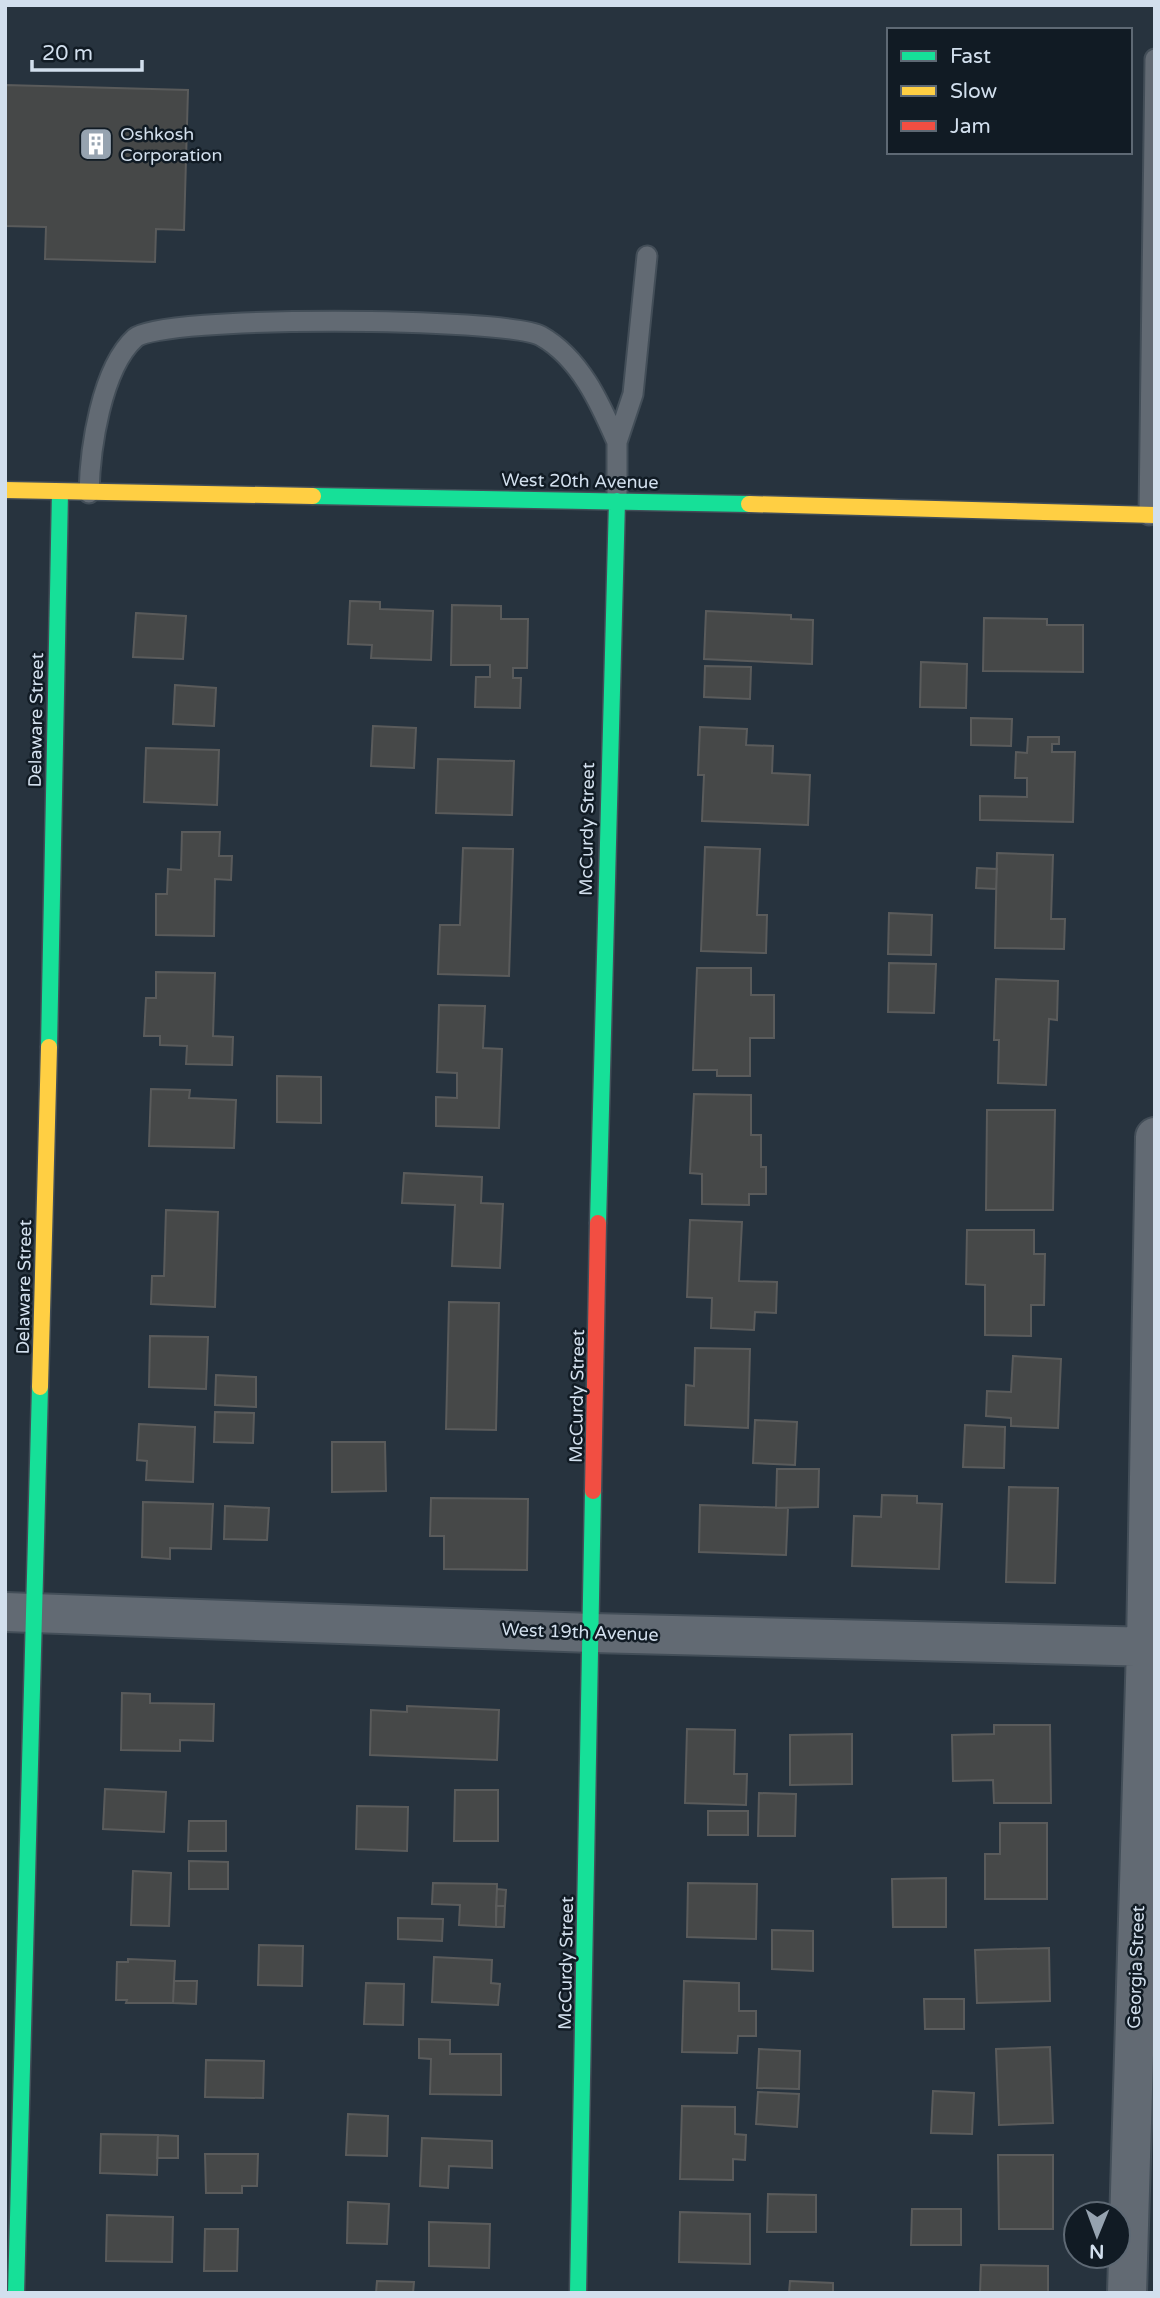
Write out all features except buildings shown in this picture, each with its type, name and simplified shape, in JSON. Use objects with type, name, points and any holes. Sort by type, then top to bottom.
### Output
[{"type":"street","name":"West 20th Avenue","points":[[5,490],[617,501],[1152,515]]},
{"type":"street","name":"Delaware Street","points":[[16,2293],[20,1613],[60,492]]},
{"type":"street","name":"McCurdy Street","points":[[578,2293],[604,932],[617,501]]},
{"type":"street","name":"Georgia Street","points":[[1127,2293],[1142,2207],[1155,1137]]},
{"type":"street","name":"West 19th Avenue","points":[[20,1613],[592,1633],[1150,1647]]},
{"type":"lane","points":[[1152,515],[1155,59]]},
{"type":"lane","points":[[617,501],[617,442],[633,394],[646,256]]},
{"type":"lane","points":[[89,493],[90,458],[99,418],[122,352],[137,335],[177,328],[390,321],[513,328],[540,336],[566,356],[587,380],[617,442]]},
{"type":"traffic: fast","points":[[49,1047],[60,492]]},
{"type":"traffic: fast","points":[[313,496],[749,504]]},
{"type":"traffic: fast","points":[[598,1223],[617,501]]},
{"type":"traffic: fast","points":[[16,2293],[40,1387]]},
{"type":"traffic: fast","points":[[578,2293],[593,1491]]},
{"type":"traffic: slow","points":[[5,490],[313,496]]},
{"type":"traffic: slow","points":[[749,504],[1155,515]]},
{"type":"traffic: slow","points":[[40,1387],[49,1047]]},
{"type":"traffic: jam","points":[[593,1491],[598,1223]]},
{"type":"place","name":"Oshkosh Corporation","points":[[96,144]]}]
